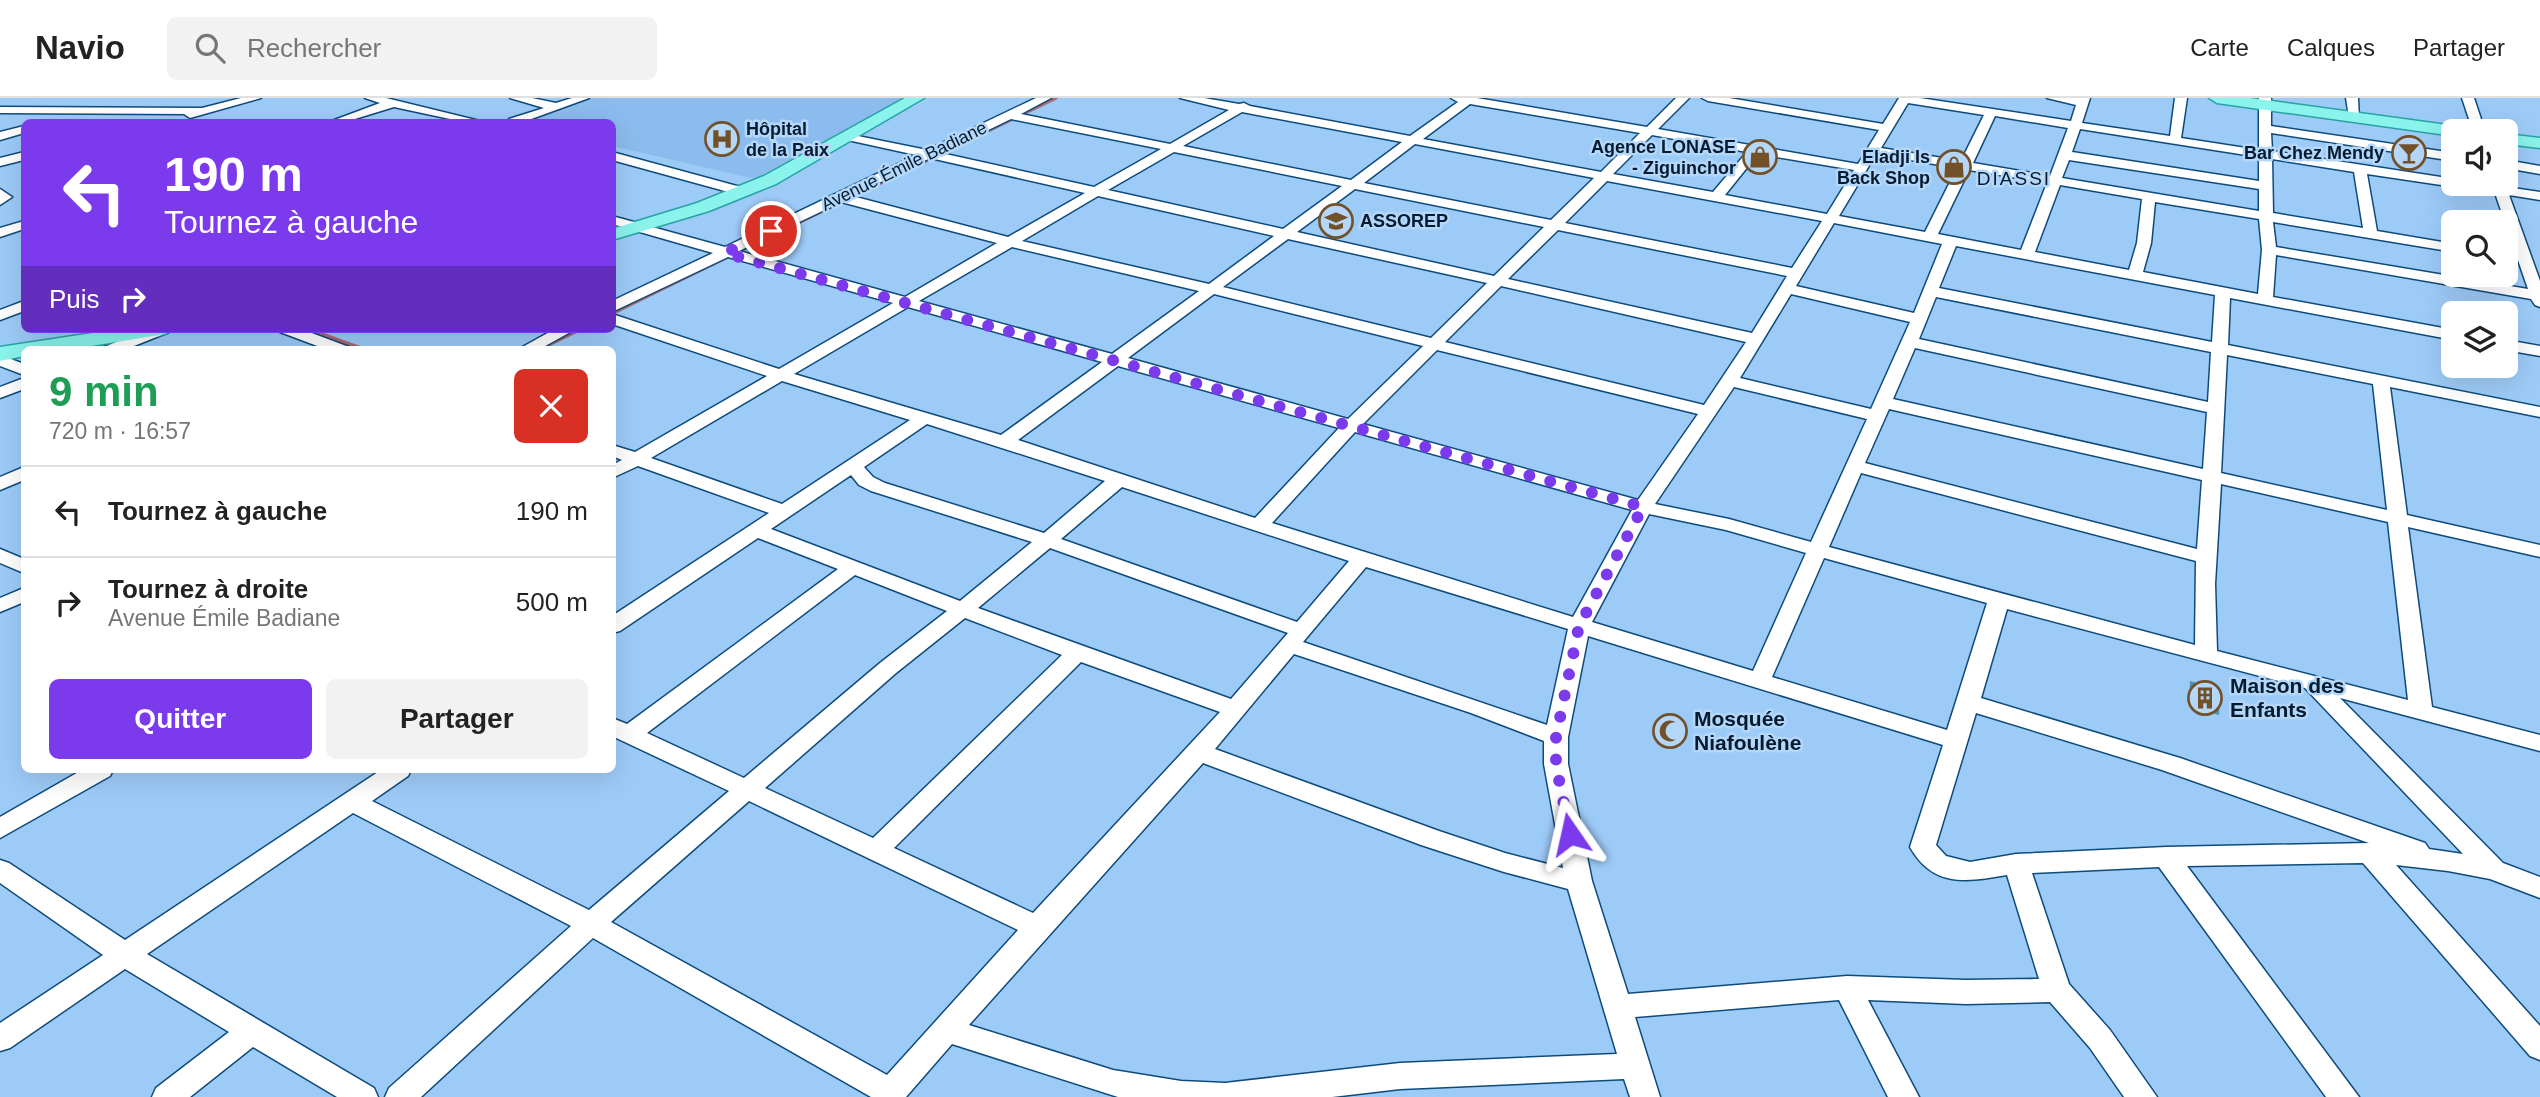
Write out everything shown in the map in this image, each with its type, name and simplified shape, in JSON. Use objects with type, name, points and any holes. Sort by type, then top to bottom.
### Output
[{"type":"main road","points":[[616,234],[744,192],[796,167],[916,98]]},
{"type":"main road","points":[[2217,98],[2265,101],[2441,129]]},
{"type":"main road","points":[[2518,140],[2540,143]]},
{"type":"main road","points":[[51,346],[135,333]]},
{"type":"main road","points":[[0,354],[21,351]]},
{"type":"street","points":[[28,110],[43,98]]},
{"type":"street","points":[[102,111],[146,98]]},
{"type":"street","points":[[171,119],[254,98]]},
{"type":"street","points":[[371,98],[465,119]]},
{"type":"street","points":[[344,119],[410,98]]},
{"type":"street","points":[[516,98],[557,107]]},
{"type":"street","points":[[522,119],[583,98]]},
{"type":"street","name":"Avenue Émile Badiane","points":[[616,305],[1045,98]]},
{"type":"street","points":[[1186,98],[2441,333]]},
{"type":"street","points":[[616,471],[1258,98]]},
{"type":"street","points":[[1259,525],[1352,425],[1683,98]]},
{"type":"street","points":[[1708,98],[1887,128]]},
{"type":"street","points":[[2027,254],[2083,100],[2053,98]]},
{"type":"street","points":[[2175,140],[2181,98]]},
{"type":"street","points":[[2352,98],[2355,117]]},
{"type":"street","points":[[2468,98],[2475,119]]},
{"type":"street","points":[[1004,442],[1465,99],[1862,168]]},
{"type":"street","points":[[1645,1097],[1579,881],[1556,765],[1556,737],[1579,626],[1643,507],[1730,381],[1905,99],[2441,181]]},
{"type":"street","points":[[2265,101],[2265,186],[2269,250],[2265,299]]},
{"type":"street","points":[[0,110],[202,111]]},
{"type":"street","points":[[27,119],[61,111]]},
{"type":"street","points":[[1930,236],[1991,113]]},
{"type":"street","points":[[1009,115],[1554,225],[1793,281],[1918,319]]},
{"type":"street","points":[[2266,129],[2441,155]]},
{"type":"street","points":[[0,136],[21,131]]},
{"type":"street","points":[[847,136],[1756,339]]},
{"type":"street","points":[[1717,196],[1755,150]]},
{"type":"street","points":[[1873,150],[2441,246]]},
{"type":"street","points":[[2064,155],[2265,186]]},
{"type":"street","points":[[0,162],[21,157]]},
{"type":"street","points":[[616,157],[744,192]]},
{"type":"street","points":[[2518,166],[2540,170]]},
{"type":"street","points":[[2360,169],[2371,235]]},
{"type":"street","points":[[2518,191],[2540,196]]},
{"type":"street","points":[[0,193],[5,197],[0,201]]},
{"type":"street","points":[[2269,250],[2539,298],[2533,260],[2503,196]]},
{"type":"street","points":[[839,197],[1009,242],[1710,412]]},
{"type":"street","points":[[2135,275],[2144,243],[2149,198]]},
{"type":"street","points":[[616,221],[1643,507],[1729,525],[2314,685],[2540,743]]},
{"type":"street","points":[[1760,680],[1910,342],[1951,240]]},
{"type":"street","points":[[1930,292],[2540,412]]},
{"type":"street","points":[[2206,654],[2207,558],[2223,292]]},
{"type":"street","points":[[0,315],[21,307]]},
{"type":"street","points":[[616,320],[783,376],[926,417],[1362,559],[1955,741]]},
{"type":"street","points":[[120,346],[151,333]]},
{"type":"street","points":[[294,333],[318,346]]},
{"type":"street","points":[[533,346],[560,333]]},
{"type":"street","points":[[1910,342],[2215,409]]},
{"type":"street","points":[[2518,347],[2540,351]]},
{"type":"street","points":[[0,360],[21,369]]},
{"type":"street","points":[[1730,381],[2211,477],[2540,551]]},
{"type":"street","points":[[2381,381],[2421,713]]},
{"type":"street","points":[[0,393],[21,384]]},
{"type":"street","points":[[616,623],[926,417]]},
{"type":"street","points":[[616,451],[783,511]]},
{"type":"street","points":[[852,466],[866,481],[878,487],[1045,540],[1556,737]]},
{"type":"street","points":[[1855,466],[2207,558]]},
{"type":"street","points":[[0,484],[21,475]]},
{"type":"street","points":[[400,1097],[591,924],[888,668],[1117,481]]},
{"type":"street","points":[[755,530],[1077,653],[1235,709]]},
{"type":"street","points":[[0,555],[21,566]]},
{"type":"street","points":[[353,802],[591,924],[889,1095],[1037,927],[1199,752],[1362,559]]},
{"type":"street","points":[[852,568],[621,730],[1037,927]]},
{"type":"street","points":[[0,606],[21,596]]},
{"type":"street","points":[[1999,600],[1970,702],[1955,741],[1923,847],[1937,863],[1952,870],[1970,872],[2016,864],[2166,857],[2370,853],[2448,861],[2494,870],[2540,888]]},
{"type":"street","points":[[877,850],[1077,653]]},
{"type":"street","points":[[2314,685],[2494,870]]},
{"type":"street","points":[[1970,702],[2172,764],[2448,861]]},
{"type":"street","points":[[1199,752],[1492,860],[1538,874],[1579,881]]},
{"type":"street","points":[[0,828],[96,773]]},
{"type":"street","points":[[0,1040],[395,773]]},
{"type":"street","points":[[2370,853],[2540,1048]]},
{"type":"street","points":[[2166,857],[2344,1097]]},
{"type":"street","points":[[2016,864],[2057,990],[2100,1039],[2142,1097]]},
{"type":"street","points":[[0,870],[125,955],[363,1097]]},
{"type":"street","points":[[1618,1007],[1847,988],[1966,992],[2057,990]]},
{"type":"street","points":[[1847,988],[1904,1097]]},
{"type":"street","points":[[167,1097],[253,1030]]},
{"type":"street","points":[[947,1030],[1113,1083],[1203,1095],[1272,1092],[1400,1076],[1634,1066]]},
{"type":"shaded area","name":"Hôpital de la Paix","points":[[591,98],[903,98],[755,179],[616,147],[616,119],[534,119]]},
{"type":"building","name":"Maison des Enfants","points":[[2190,681],[2220,689],[2219,715],[2189,706]]},
{"type":"waterway","points":[[711,265],[1056,98]]},
{"type":"waterway","points":[[616,311],[714,263]]},
{"type":"waterway","points":[[318,333],[354,346]]},
{"type":"waterway","points":[[545,346],[572,333]]},
{"type":"place","name":"Hôpital de la Paix","points":[[722,139]]},
{"type":"place","name":"Bar Chez Mendy","points":[[2409,153]]},
{"type":"place","name":"Agence LONASE - Ziguinchor","points":[[1760,157]]},
{"type":"place","name":"Eladji Is Back Shop","points":[[1954,167]]},
{"type":"place","name":"ASSOREP","points":[[1336,221]]},
{"type":"place","name":"Maison des Enfants","points":[[2205,698]]},
{"type":"place","name":"Mosquée Niafoulène","points":[[1670,731]]},
{"type":"district","name":"DIASSI","points":[[2014,178]]},
{"type":"route","points":[[771,231],[725,253],[1643,507],[1579,626],[1556,737],[1556,765],[1570,834]]}]
